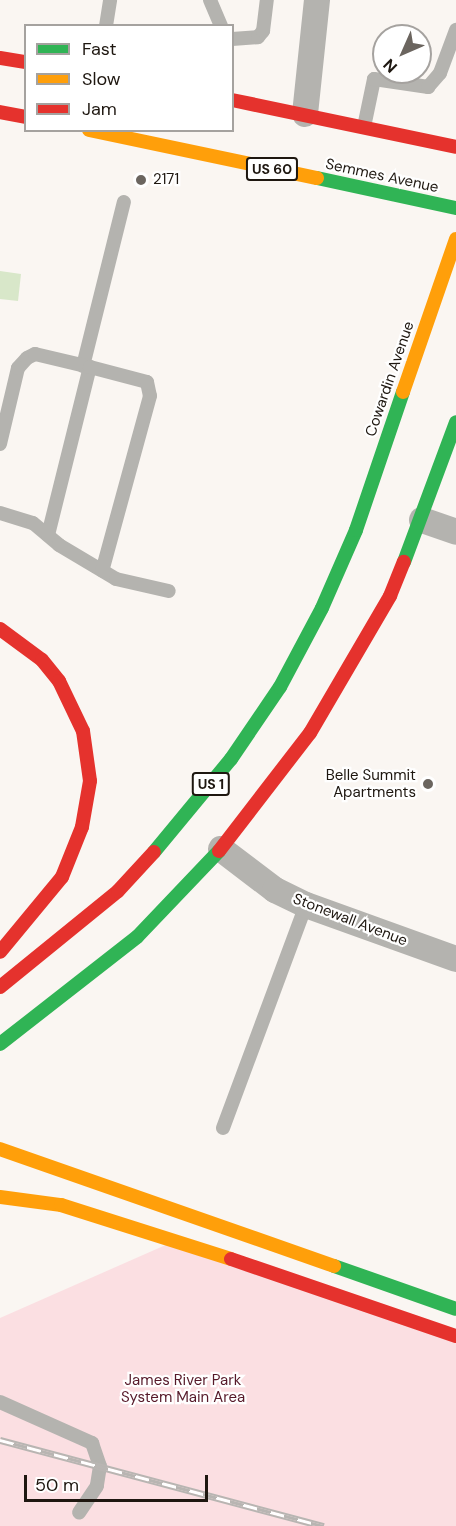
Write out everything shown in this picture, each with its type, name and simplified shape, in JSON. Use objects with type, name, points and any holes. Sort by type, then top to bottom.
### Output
[{"type":"main road","points":[[0,58],[24,62]]},
{"type":"main road","points":[[234,101],[456,147]]},
{"type":"main road","points":[[0,112],[24,117]]},
{"type":"main road","name":"Semmes Avenue","points":[[98,132],[456,208]]},
{"type":"main road","name":"Cowardin Avenue","points":[[0,987],[118,891],[178,827],[231,759],[280,687],[322,608],[356,530],[456,239]]},
{"type":"main road","points":[[0,1044],[137,937],[220,849],[310,733],[390,596],[423,520],[456,422]]},
{"type":"main road","points":[[423,520],[449,487]]},
{"type":"main road","points":[[0,629],[42,660],[60,681],[82,731],[90,781],[82,827],[62,877],[0,952]]},
{"type":"main road","points":[[0,1149],[456,1309]]},
{"type":"main road","points":[[0,1197],[61,1205],[124,1222],[456,1336]]},
{"type":"street","points":[[305,114],[317,0]]},
{"type":"street","points":[[423,520],[456,532]]},
{"type":"street","name":"Stonewall Avenue","points":[[220,849],[275,890],[306,906],[456,959]]},
{"type":"lane","points":[[106,24],[110,0]]},
{"type":"lane","points":[[210,0],[220,24]]},
{"type":"lane","points":[[234,39],[258,37],[263,31],[267,0]]},
{"type":"lane","points":[[364,127],[374,79],[428,87],[440,73],[456,30]]},
{"type":"lane","points":[[48,535],[123,202]]},
{"type":"lane","points":[[0,444],[18,368],[27,358],[36,354],[147,382],[150,396],[102,571]]},
{"type":"lane","points":[[0,513],[33,523],[116,579],[169,591]]},
{"type":"lane","points":[[223,1128],[306,906]]},
{"type":"lane","points":[[0,1402],[93,1443],[100,1467],[97,1486],[79,1513]]},
{"type":"green space","name":"James River Park System Main Area","points":[[177,1240],[456,1336],[456,1526],[0,1526],[0,1318]]},
{"type":"shaded area","points":[[0,271],[21,274],[18,301],[0,299]]},
{"type":"railway","points":[[0,1440],[324,1526]]},
{"type":"traffic: fast","points":[[317,178],[456,208]]},
{"type":"traffic: fast","points":[[154,852],[231,759],[280,687],[322,608],[356,530],[403,392]]},
{"type":"traffic: fast","points":[[404,562],[456,422]]},
{"type":"traffic: fast","points":[[0,1044],[137,937],[219,851]]},
{"type":"traffic: fast","points":[[334,1266],[456,1309]]},
{"type":"traffic: slow","points":[[98,132],[317,178]]},
{"type":"traffic: slow","points":[[403,392],[456,239]]},
{"type":"traffic: slow","points":[[0,1149],[334,1266]]},
{"type":"traffic: slow","points":[[0,1197],[61,1205],[231,1259]]},
{"type":"traffic: jam","points":[[0,58],[24,62]]},
{"type":"traffic: jam","points":[[234,100],[456,147]]},
{"type":"traffic: jam","points":[[0,112],[24,117]]},
{"type":"traffic: jam","points":[[219,851],[310,733],[390,596],[404,562]]},
{"type":"traffic: jam","points":[[0,629],[42,660],[59,681],[83,731],[90,781],[82,827],[62,877],[0,952]]},
{"type":"traffic: jam","points":[[0,987],[118,891],[154,852]]},
{"type":"traffic: jam","points":[[231,1259],[456,1336]]},
{"type":"place","name":"2171","points":[[141,180]]},
{"type":"place","name":"Belle Summit Apartments","points":[[428,784]]}]
